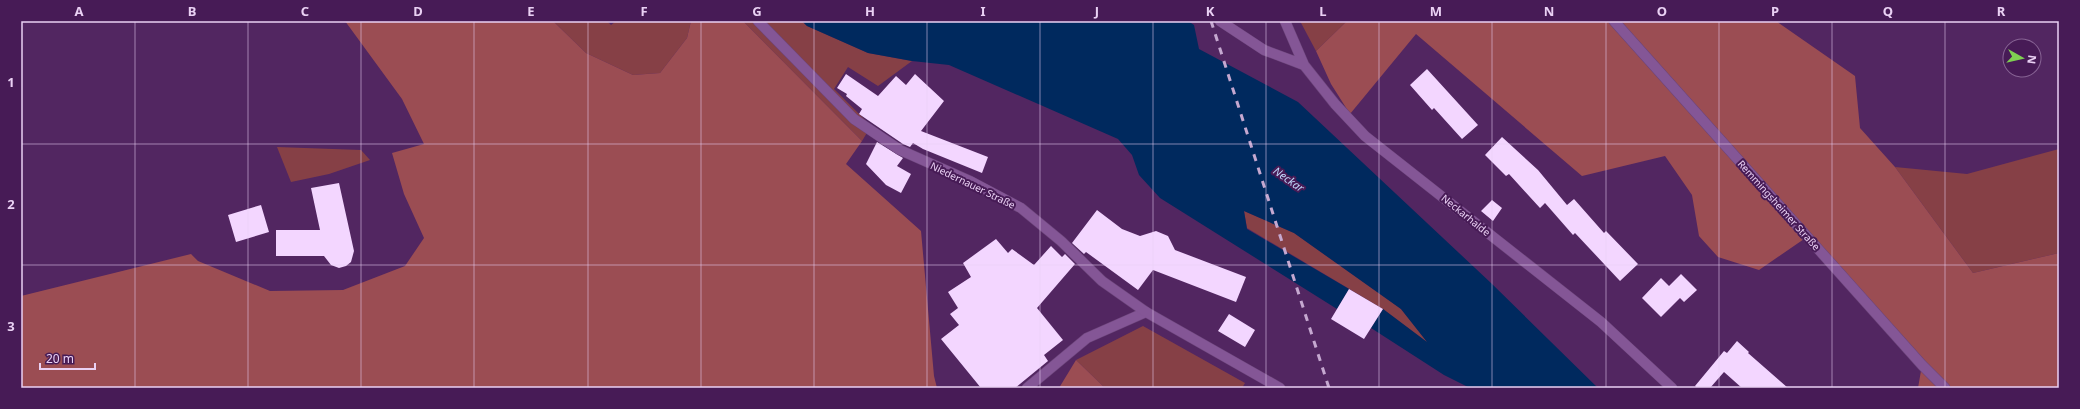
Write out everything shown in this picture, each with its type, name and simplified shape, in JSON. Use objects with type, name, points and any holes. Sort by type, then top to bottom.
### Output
[{"type":"street","name":"Niedernauer Straße","points":[[758,21],[854,119],[900,150],[970,181],[1021,208],[1061,241],[1102,281],[1146,312],[1280,388]]},
{"type":"street","points":[[1220,21],[1264,50],[1304,65]]},
{"type":"street","name":"Neckarhalde","points":[[1285,21],[1304,65],[1334,104],[1365,136],[1600,322],[1672,388]]},
{"type":"street","name":"Remmingsheimer Straße","points":[[1614,21],[1922,365],[1945,388]]},
{"type":"street","points":[[1027,388],[1087,338],[1146,312]]},
{"type":"shaded area","points":[[345,21],[553,21],[586,53],[633,75],[660,73],[687,38],[691,21],[743,21],[862,141],[846,164],[921,231],[934,376],[937,388],[21,388],[21,296],[191,254],[198,261],[270,291],[343,290],[405,266],[424,238],[404,194],[392,153],[424,144],[402,99]]},
{"type":"shaded area","points":[[553,21],[607,21],[611,25],[616,21],[691,21],[687,38],[660,73],[633,75],[586,53]]},
{"type":"shaded area","points":[[743,21],[802,21],[807,26],[868,53],[912,61],[878,86],[848,67],[834,89],[871,126],[862,141]]},
{"type":"shaded area","points":[[1300,21],[1347,21],[1316,51]]},
{"type":"shaded area","points":[[1347,21],[1776,21],[1855,76],[1860,128],[1895,167],[1973,273],[2059,253],[2059,388],[1918,388],[1922,365],[1807,237],[1759,270],[1718,257],[1699,236],[1692,195],[1665,156],[1582,176],[1416,34],[1350,114],[1331,84],[1316,51]]},
{"type":"shaded area","points":[[277,147],[361,150],[370,160],[329,174],[291,182]]},
{"type":"shaded area","points":[[2059,149],[2059,253],[1973,273],[1895,167],[1967,174]]},
{"type":"shaded area","points":[[1244,211],[1294,233],[1401,309],[1428,343],[1383,309],[1247,228]]},
{"type":"shaded area","points":[[1143,326],[1245,383],[1242,388],[1105,388],[1076,360]]},
{"type":"shaded area","points":[[1076,360],[1105,388],[1059,388]]},
{"type":"water","name":"Neckar","points":[[802,21],[1188,21],[1194,25],[1199,49],[1298,102],[1491,283],[1598,388],[1470,388],[1444,375],[1371,328],[1383,309],[1427,342],[1401,309],[1294,233],[1244,211],[1247,229],[1349,289],[1337,309],[1160,198],[1139,175],[1132,155],[1118,139],[949,65],[912,61],[868,53],[807,26]]},
{"type":"building","points":[[1427,69],[1478,125],[1462,139],[1434,108],[1432,110],[1410,85]]},
{"type":"building","points":[[846,74],[878,96],[896,76],[906,85],[915,74],[944,101],[921,131],[988,157],[982,173],[923,149],[913,143],[910,147],[903,144],[859,114],[862,109],[846,96],[847,94],[837,88]]},
{"type":"building","points":[[1502,137],[1538,170],[1567,205],[1574,199],[1604,233],[1606,231],[1638,264],[1620,281],[1575,233],[1573,235],[1545,203],[1540,208],[1509,174],[1506,176],[1485,155]]},
{"type":"building","points":[[877,142],[903,158],[897,166],[911,174],[901,193],[886,185],[866,164]]},
{"type":"building","points":[[339,183],[354,251],[351,262],[346,266],[339,268],[331,265],[324,256],[276,256],[276,230],[320,230],[311,188]]},
{"type":"building","points":[[1492,200],[1502,208],[1493,221],[1481,211]]},
{"type":"building","points":[[261,205],[269,232],[236,242],[228,215]]},
{"type":"building","points":[[1097,210],[1122,229],[1140,236],[1156,231],[1168,236],[1175,250],[1246,277],[1236,302],[1153,270],[1138,290],[1086,252],[1084,254],[1072,243]]},
{"type":"building","points":[[996,239],[1008,253],[1012,249],[1034,265],[1051,246],[1062,257],[1065,254],[1075,264],[1037,308],[1063,340],[1044,355],[1048,361],[1015,388],[981,388],[941,339],[959,325],[950,314],[958,308],[948,292],[971,277],[963,263]]},
{"type":"building","points":[[1681,274],[1697,290],[1684,302],[1680,298],[1661,317],[1642,298],[1661,278],[1669,286]]},
{"type":"building","points":[[1349,289],[1383,309],[1364,339],[1331,319]]},
{"type":"building","points":[[1229,314],[1255,330],[1245,347],[1218,331]]},
{"type":"building","points":[[1737,341],[1749,352],[1748,353],[1788,388],[1742,388],[1724,372],[1710,388],[1697,388],[1695,386],[1724,351],[1727,353]]},
{"type":"railway","points":[[1211,21],[1329,388]]}]
